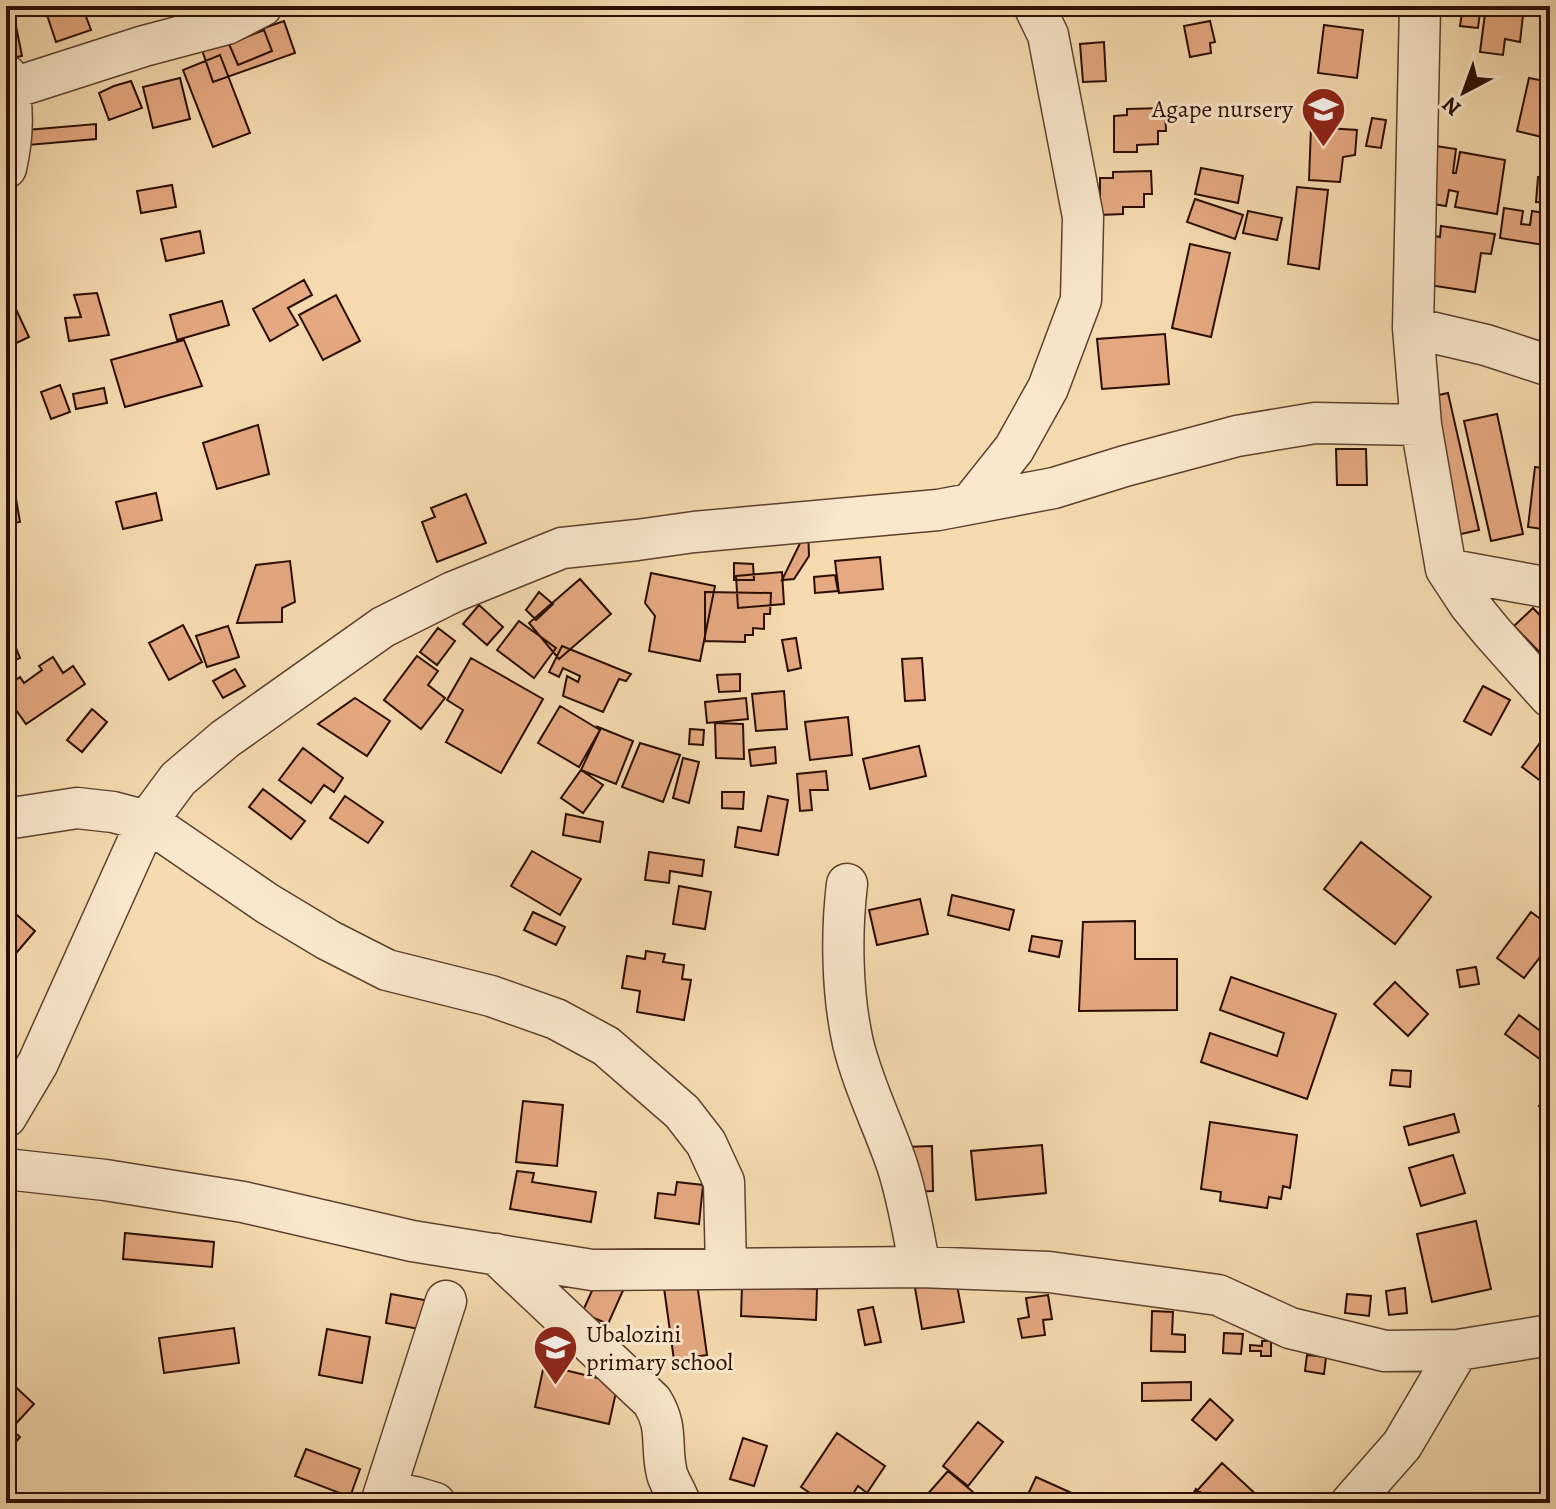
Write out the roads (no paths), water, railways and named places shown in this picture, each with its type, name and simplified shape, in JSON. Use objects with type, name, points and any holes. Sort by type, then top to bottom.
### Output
[{"type":"street","points":[[6,168],[12,126],[8,82],[227,24],[262,6]]},
{"type":"street","points":[[971,503],[1014,449],[1048,388],[1081,300],[1083,217],[1048,35],[1034,6]]},
{"type":"street","points":[[1420,6],[1413,328],[1421,425],[1446,569],[1469,604],[1550,697]]},
{"type":"street","points":[[1413,328],[1486,345],[1550,366]]},
{"type":"street","points":[[6,1117],[38,1063],[147,821],[178,779],[225,739],[383,627],[453,592],[562,548],[694,532],[938,510],[1054,488],[1237,436],[1315,423],[1421,425]]},
{"type":"street","points":[[1446,569],[1550,588]]},
{"type":"street","points":[[6,819],[77,808],[113,812],[147,821],[268,904],[387,970],[491,996],[556,1019],[606,1046],[682,1112],[706,1143],[724,1182],[726,1269]]},
{"type":"street","points":[[847,884],[844,972],[853,1042],[868,1094],[897,1165],[920,1267]]},
{"type":"street","points":[[6,1169],[105,1180],[243,1202],[408,1240],[592,1270],[920,1267],[1049,1272],[1218,1295],[1290,1328],[1385,1351],[1458,1350],[1550,1335]]},
{"type":"street","points":[[496,1254],[652,1401],[663,1425],[667,1473],[680,1503]]},
{"type":"street","points":[[435,1503],[415,1497],[383,1497],[446,1301]]},
{"type":"street","points":[[1351,1503],[1402,1445],[1458,1350]]},
{"type":"street","points":[[1389,1503],[1402,1445]]},
{"type":"place","name":"Agape nursery","points":[[1324,148]]},
{"type":"place","name":"Ubalozini primary school","points":[[555,1387]]}]
